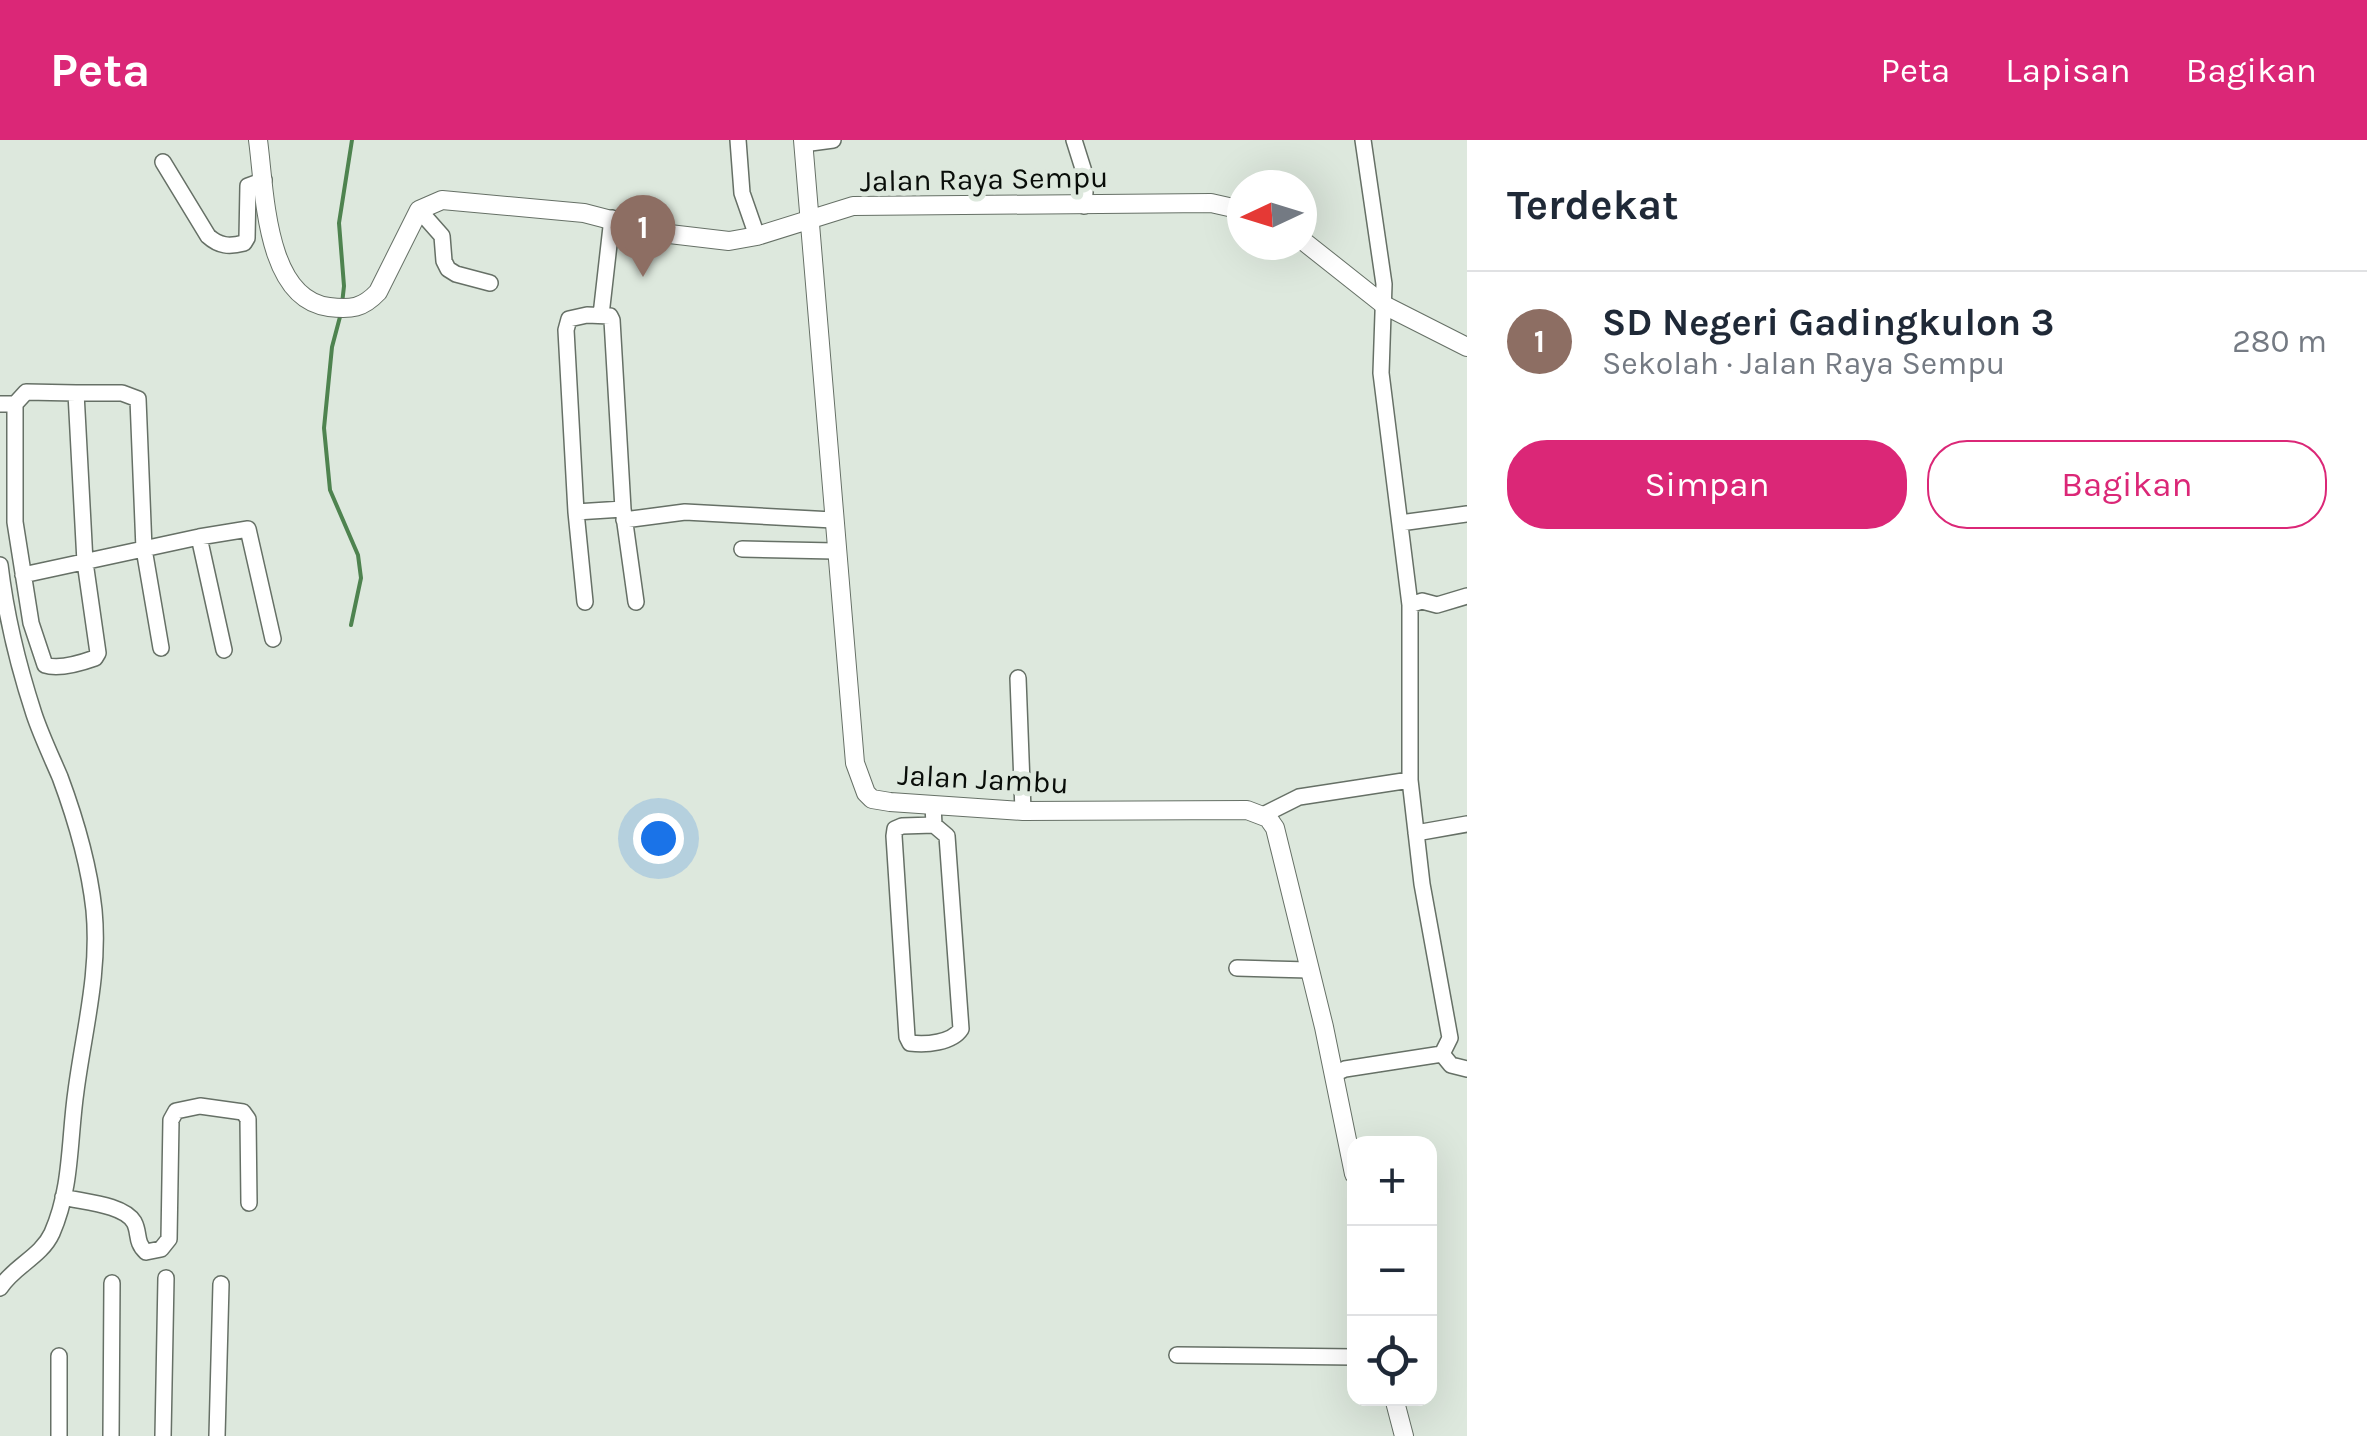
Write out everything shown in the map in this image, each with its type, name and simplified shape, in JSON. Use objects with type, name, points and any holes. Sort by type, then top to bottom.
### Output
[{"type":"street","points":[[258,140],[280,267],[299,295],[318,306],[342,309],[369,302],[378,292],[419,210],[442,236],[448,269],[490,282]]},
{"type":"street","points":[[738,140],[742,193],[757,236]]},
{"type":"street","points":[[803,142],[833,140]]},
{"type":"street","points":[[1074,140],[1086,178],[1084,206]]},
{"type":"street","points":[[1363,140],[1379,241],[1384,305],[1380,373],[1410,605],[1410,780],[1450,1038],[1442,1054]]},
{"type":"street","name":"Jalan Jambu","points":[[803,142],[850,723],[860,782],[872,799],[933,805],[1023,810],[1228,810],[1262,815]]},
{"type":"street","points":[[163,162],[216,244],[244,243],[248,186],[264,180]]},
{"type":"street","name":"Jalan Raya Sempu","points":[[419,210],[442,200],[612,218],[645,230],[729,241],[853,206],[1212,203],[1227,206]]},
{"type":"street","points":[[601,315],[612,218]]},
{"type":"street","points":[[1317,252],[1384,305],[1467,346]]},
{"type":"street","points":[[586,602],[576,512],[566,323],[578,316],[601,315],[610,316],[613,327],[623,515],[636,602]]},
{"type":"street","points":[[76,393],[85,562],[98,652],[95,658],[52,668],[46,664],[30,622],[14,522],[8,404],[26,392],[122,393],[138,399],[144,549],[161,648]]},
{"type":"street","points":[[576,512],[686,512],[833,520]]},
{"type":"street","points":[[1400,524],[1467,514]]},
{"type":"street","points":[[23,575],[199,536],[250,530],[272,639]]},
{"type":"street","points":[[199,536],[224,650]]},
{"type":"street","points":[[742,549],[835,550]]},
{"type":"street","points":[[0,565],[3,610],[34,716],[82,846],[94,910],[96,964],[63,1197],[43,1248],[0,1288]]},
{"type":"street","points":[[1410,605],[1437,605],[1467,596]]},
{"type":"street","points":[[1018,678],[1023,810]]},
{"type":"street","points":[[1347,1139],[1275,828],[1262,815],[1299,796],[1410,780]]},
{"type":"street","points":[[933,805],[934,825],[947,836],[961,1029],[952,1039],[916,1044],[907,1037],[894,836],[895,829],[902,826],[934,825]]},
{"type":"street","points":[[1416,833],[1467,824]]},
{"type":"street","points":[[1238,968],[1309,970]]},
{"type":"street","points":[[1442,1054],[1452,1065],[1467,1069]]},
{"type":"street","points":[[1334,1074],[1442,1054]]},
{"type":"street","points":[[63,1197],[122,1212],[135,1223],[141,1248],[146,1252],[161,1249],[169,1239],[172,1120],[176,1111],[200,1106],[243,1112],[248,1119],[249,1203]]},
{"type":"street","points":[[164,1436],[166,1278]]},
{"type":"street","points":[[111,1436],[112,1283]]},
{"type":"street","points":[[217,1436],[221,1284]]},
{"type":"street","points":[[1178,1355],[1347,1357]]},
{"type":"street","points":[[59,1356],[59,1436]]},
{"type":"street","points":[[1396,1406],[1404,1436]]},
{"type":"waterway","points":[[342,304],[339,223],[352,140]]},
{"type":"waterway","points":[[341,313],[332,347],[324,428],[330,490],[358,555],[361,578],[351,625]]},
{"type":"place","name":"SD Negeri Gadingkulon 3","points":[[643,277]]}]
